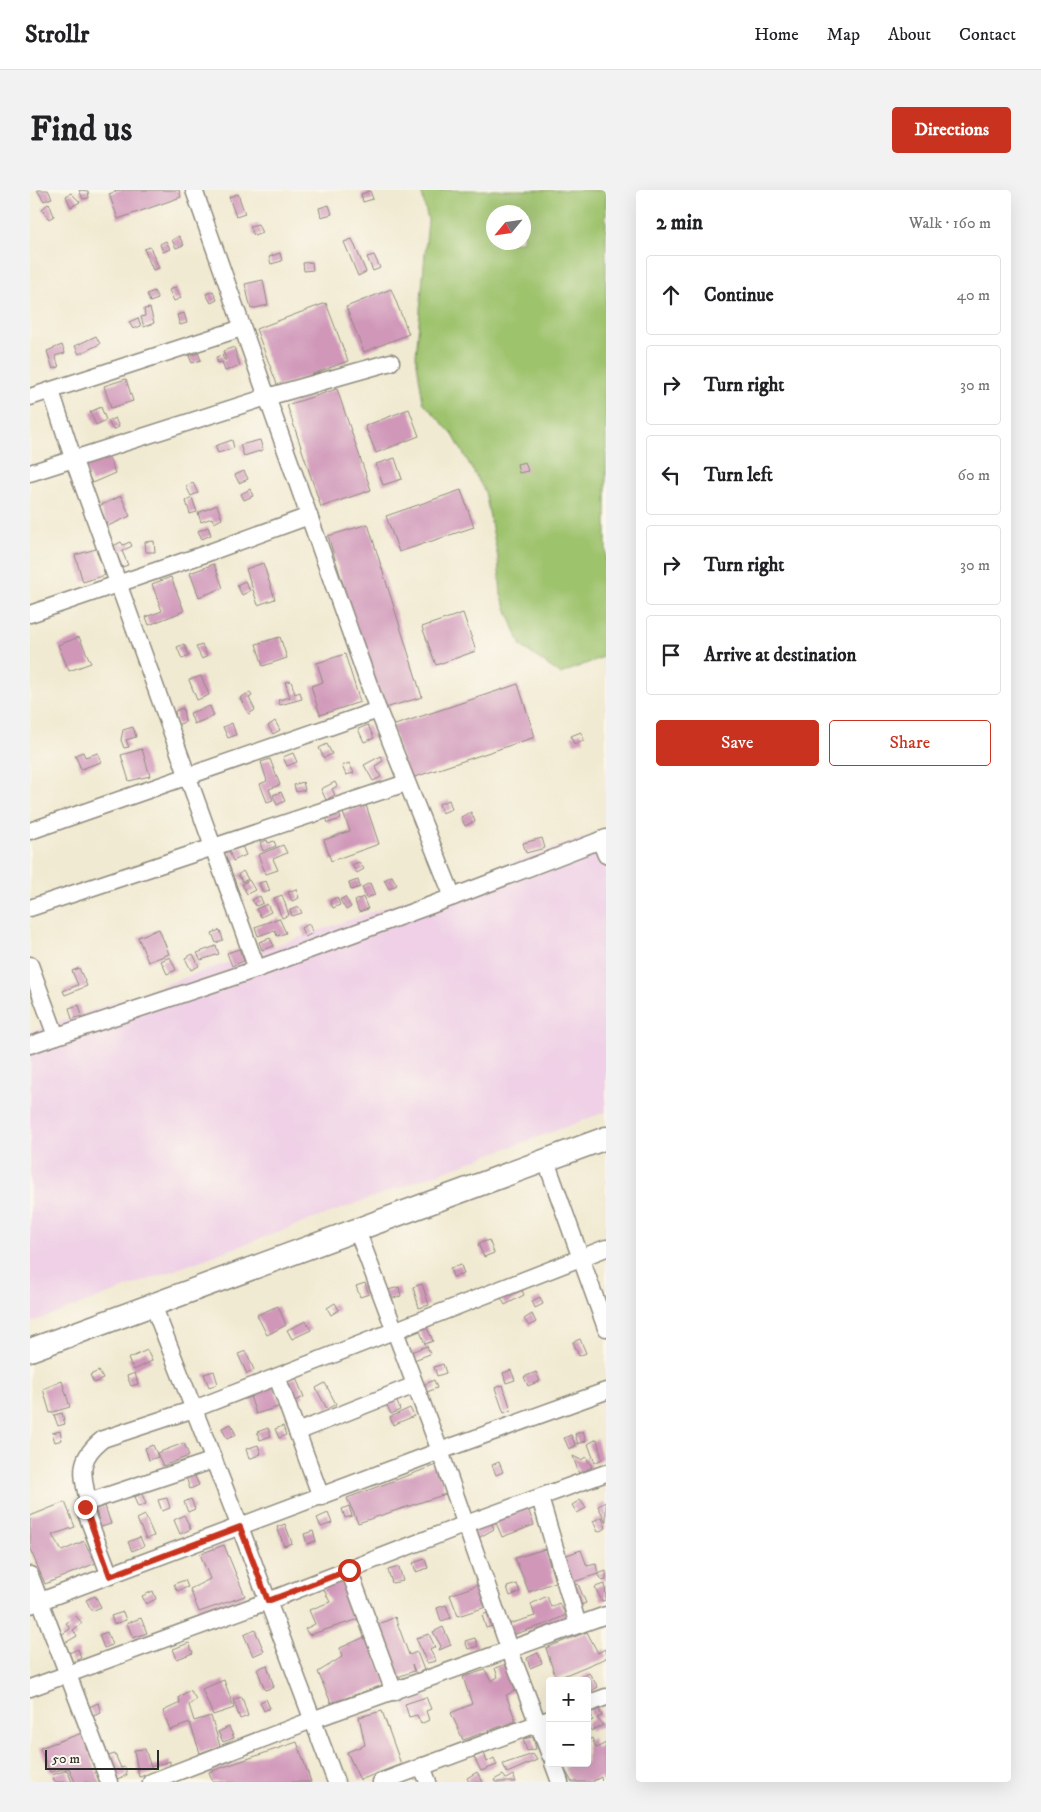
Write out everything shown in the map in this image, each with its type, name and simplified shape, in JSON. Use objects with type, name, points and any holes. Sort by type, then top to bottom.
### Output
[{"type":"street","points":[[194,190],[378,710],[453,897]]},
{"type":"street","points":[[30,397],[242,328]]},
{"type":"street","points":[[30,473],[267,396],[391,362]]},
{"type":"street","points":[[51,391],[72,458],[257,968]]},
{"type":"street","points":[[30,614],[309,516]]},
{"type":"street","points":[[30,831],[378,710]]},
{"type":"street","points":[[30,908],[406,782]]},
{"type":"street","points":[[30,1045],[257,968],[604,844]]},
{"type":"street","points":[[30,965],[56,1036]]},
{"type":"street","points":[[30,1350],[606,1138]]},
{"type":"street","points":[[546,1161],[606,1328]]},
{"type":"street","points":[[357,1230],[440,1451],[510,1650],[544,1721],[381,1782]]},
{"type":"street","points":[[88,1501],[82,1472],[91,1448],[102,1439],[194,1410],[606,1248]]},
{"type":"street","points":[[153,1305],[240,1527],[336,1782]]},
{"type":"street","points":[[277,1377],[321,1497]]},
{"type":"street","points":[[297,1432],[415,1385]]},
{"type":"street","points":[[35,1603],[440,1451],[606,1391]]},
{"type":"street","points":[[110,1576],[86,1513],[85,1503],[214,1460]]},
{"type":"street","points":[[30,1688],[268,1601],[466,1524],[606,1474]]},
{"type":"street","points":[[540,1498],[578,1625]]},
{"type":"street","points":[[349,1570],[394,1692]]},
{"type":"street","points":[[30,1575],[35,1603],[68,1674],[109,1782]]},
{"type":"street","points":[[151,1782],[312,1720],[606,1615]]},
{"type":"street","points":[[591,1703],[606,1697]]},
{"type":"street","points":[[422,1766],[428,1782]]},
{"type":"shaded area","points":[[606,830],[606,1112],[30,1323],[30,1032]]},
{"type":"green space","points":[[421,190],[606,190],[606,656],[560,674],[521,646],[501,595],[498,558],[485,492],[453,435],[423,402],[416,356],[428,220]]},
{"type":"building","points":[[37,190],[48,190],[52,198],[44,201]]},
{"type":"building","points":[[79,190],[88,191],[89,198],[83,199]]},
{"type":"building","points":[[119,190],[179,190],[181,197],[118,219],[109,194]]},
{"type":"building","points":[[370,191],[373,199],[363,202],[361,194]]},
{"type":"building","points":[[71,193],[80,202],[71,207],[66,196]]},
{"type":"building","points":[[238,194],[245,214],[236,217],[229,197]]},
{"type":"building","points":[[49,203],[54,216],[49,219],[42,209]]},
{"type":"building","points":[[329,205],[332,214],[321,217],[319,208]]},
{"type":"building","points":[[258,224],[262,233],[254,236],[250,226]]},
{"type":"building","points":[[179,236],[184,245],[176,248],[172,240]]},
{"type":"building","points":[[352,239],[366,272],[358,276],[344,242]]},
{"type":"building","points":[[166,241],[170,249],[163,252],[160,244]]},
{"type":"building","points":[[150,247],[159,268],[153,270],[144,249]]},
{"type":"building","points":[[280,253],[282,261],[271,264],[269,257]]},
{"type":"building","points":[[374,255],[380,268],[373,271],[367,257]]},
{"type":"building","points":[[312,262],[313,270],[304,271],[303,263]]},
{"type":"building","points":[[263,280],[268,305],[251,309],[245,284]]},
{"type":"building","points":[[176,287],[181,298],[174,301],[169,290]]},
{"type":"building","points":[[391,289],[409,334],[364,352],[346,307]]},
{"type":"building","points":[[154,291],[158,299],[150,302],[147,294]]},
{"type":"building","points":[[213,291],[217,300],[211,303],[206,294]]},
{"type":"building","points":[[326,303],[348,361],[278,387],[256,329]]},
{"type":"building","points":[[150,308],[154,323],[144,327],[141,317],[145,316],[144,309]]},
{"type":"building","points":[[184,313],[187,323],[180,325],[177,315]]},
{"type":"building","points":[[138,318],[141,326],[133,329],[129,322]]},
{"type":"building","points":[[96,336],[100,344],[79,354],[75,346]]},
{"type":"building","points":[[62,345],[65,353],[55,356],[59,367],[53,369],[47,351]]},
{"type":"building","points":[[234,347],[240,366],[225,371],[222,362],[218,363],[216,357],[222,355],[224,360],[226,360],[223,351]]},
{"type":"building","points":[[198,353],[201,360],[192,363],[189,356]]},
{"type":"building","points":[[126,379],[133,401],[111,408],[104,386]]},
{"type":"building","points":[[337,389],[371,490],[321,507],[287,405]]},
{"type":"building","points":[[101,407],[106,420],[96,425],[90,412]]},
{"type":"building","points":[[409,409],[419,436],[376,453],[365,426]]},
{"type":"building","points":[[115,418],[119,427],[113,430],[108,421]]},
{"type":"building","points":[[232,440],[234,448],[218,453],[215,446]]},
{"type":"building","points":[[260,440],[263,450],[244,456],[240,445]]},
{"type":"building","points":[[100,455],[103,460],[109,458],[115,473],[92,483],[83,463]]},
{"type":"building","points":[[395,458],[402,479],[383,485],[376,464]]},
{"type":"building","points":[[525,462],[528,471],[519,473],[517,464]]},
{"type":"building","points":[[244,471],[248,479],[239,483],[235,475]]},
{"type":"building","points":[[193,483],[198,493],[191,496],[186,486]]},
{"type":"building","points":[[250,489],[253,496],[244,500],[241,494]]},
{"type":"building","points":[[461,490],[474,527],[399,552],[386,516]]},
{"type":"building","points":[[121,496],[130,516],[108,526],[99,506]]},
{"type":"building","points":[[192,498],[197,512],[190,514],[186,501]]},
{"type":"building","points":[[217,505],[222,519],[214,523],[212,518],[201,522],[198,513]]},
{"type":"building","points":[[368,524],[422,697],[382,709],[328,536]]},
{"type":"building","points":[[208,527],[211,535],[202,539],[198,531]]},
{"type":"building","points":[[154,541],[155,552],[146,552],[145,542]]},
{"type":"building","points":[[121,542],[123,545],[130,542],[132,546],[122,551],[128,565],[122,567],[113,546]]},
{"type":"building","points":[[96,549],[105,575],[83,582],[75,555]]},
{"type":"building","points":[[263,563],[275,599],[258,605],[246,569]]},
{"type":"building","points":[[214,564],[223,588],[199,597],[190,573]]},
{"type":"building","points":[[171,577],[184,611],[149,625],[146,617],[162,611],[152,584]]},
{"type":"building","points":[[245,581],[250,591],[242,595],[237,585]]},
{"type":"building","points":[[463,613],[476,651],[436,665],[422,627]]},
{"type":"building","points":[[79,637],[91,663],[69,671],[58,645]]},
{"type":"building","points":[[280,637],[287,658],[263,666],[256,644]]},
{"type":"building","points":[[184,644],[189,656],[182,659],[177,647]]},
{"type":"building","points":[[202,645],[207,656],[202,659],[196,647]]},
{"type":"building","points":[[345,654],[360,702],[320,715],[311,686],[323,682],[317,663]]},
{"type":"building","points":[[201,676],[209,695],[197,700],[189,680]]},
{"type":"building","points":[[291,681],[295,694],[300,692],[302,699],[280,705],[278,700],[290,697],[285,682]]},
{"type":"building","points":[[518,684],[535,737],[409,779],[392,726]]},
{"type":"building","points":[[250,692],[252,696],[249,698],[255,710],[249,714],[240,698]]},
{"type":"building","points":[[210,706],[214,716],[194,724],[190,713]]},
{"type":"building","points":[[183,708],[185,722],[177,725],[175,711]]},
{"type":"building","points":[[275,721],[280,730],[273,734],[268,726]]},
{"type":"building","points":[[232,723],[236,735],[228,738],[223,727]]},
{"type":"building","points":[[368,725],[374,738],[364,742],[358,729]]},
{"type":"building","points":[[133,727],[136,737],[126,740],[129,747],[124,748],[121,740],[123,730]]},
{"type":"building","points":[[581,732],[584,740],[574,744],[571,736]]},
{"type":"building","points":[[327,744],[332,754],[324,758],[319,748]]},
{"type":"building","points":[[142,749],[150,776],[129,781],[121,755]]},
{"type":"building","points":[[83,752],[85,757],[98,753],[101,762],[81,769],[75,755]]},
{"type":"building","points":[[293,753],[297,762],[287,766],[283,757]]},
{"type":"building","points":[[381,756],[383,761],[375,766],[381,777],[373,781],[364,765]]},
{"type":"building","points":[[270,759],[280,785],[269,789],[273,800],[267,802],[260,784],[267,781],[261,762]]},
{"type":"building","points":[[349,763],[354,773],[346,775],[342,766]]},
{"type":"building","points":[[303,782],[305,790],[296,792],[294,785]]},
{"type":"building","points":[[335,782],[337,786],[332,789],[335,795],[326,800],[321,789]]},
{"type":"building","points":[[281,792],[285,801],[277,805],[273,795]]},
{"type":"building","points":[[449,800],[452,809],[442,813],[439,804]]},
{"type":"building","points":[[366,805],[379,844],[331,861],[324,840],[350,831],[343,813]]},
{"type":"building","points":[[338,810],[341,819],[328,823],[325,814]]},
{"type":"building","points":[[471,812],[475,821],[465,826],[461,817]]},
{"type":"building","points":[[542,838],[545,848],[526,853],[523,843]]},
{"type":"building","points":[[267,840],[268,843],[274,841],[276,846],[263,851],[260,843]]},
{"type":"building","points":[[283,845],[287,853],[273,859],[278,870],[266,874],[258,855]]},
{"type":"building","points":[[242,846],[246,855],[233,861],[229,851]]},
{"type":"building","points":[[359,862],[364,869],[357,873],[352,865]]},
{"type":"building","points":[[243,871],[248,879],[243,882],[238,875]]},
{"type":"building","points":[[392,876],[397,885],[389,889],[384,880]]},
{"type":"building","points":[[249,880],[255,890],[247,894],[242,884]]},
{"type":"building","points":[[358,880],[360,887],[351,890],[349,883]]},
{"type":"building","points":[[266,881],[270,891],[263,893],[259,883]]},
{"type":"building","points":[[370,883],[375,895],[366,898],[362,887]]},
{"type":"building","points":[[296,889],[299,898],[292,901],[288,892]]},
{"type":"building","points":[[282,895],[289,915],[282,918],[274,898]]},
{"type":"building","points":[[260,896],[263,903],[256,906],[252,900]]},
{"type":"building","points":[[337,897],[340,905],[333,908],[330,901]]},
{"type":"building","points":[[345,897],[351,907],[346,910],[340,900]]},
{"type":"building","points":[[363,897],[368,909],[359,912],[355,901]]},
{"type":"building","points":[[267,904],[271,912],[261,917],[256,909]]},
{"type":"building","points":[[299,907],[302,913],[292,916],[290,910]]},
{"type":"building","points":[[279,918],[286,933],[277,936],[275,930],[258,936],[255,927]]},
{"type":"building","points":[[309,924],[313,933],[305,937],[301,928]]},
{"type":"building","points":[[159,929],[169,954],[148,962],[138,937]]},
{"type":"building","points":[[220,930],[223,940],[216,943],[212,933]]},
{"type":"building","points":[[270,938],[274,946],[262,950],[259,942]]},
{"type":"building","points":[[216,946],[219,954],[201,960],[197,953]]},
{"type":"building","points":[[239,949],[244,961],[232,966],[227,953]]},
{"type":"building","points":[[193,954],[199,966],[191,970],[185,958]]},
{"type":"building","points":[[170,957],[176,970],[167,974],[161,961]]},
{"type":"building","points":[[79,968],[87,986],[65,995],[63,991],[78,985],[72,971]]},
{"type":"building","points":[[79,1005],[82,1016],[72,1019],[69,1008]]},
{"type":"building","points":[[489,1240],[494,1253],[484,1257],[478,1244]]},
{"type":"building","points":[[461,1265],[464,1274],[453,1277],[450,1268]]},
{"type":"building","points":[[365,1283],[369,1294],[360,1297],[356,1286]]},
{"type":"building","points":[[422,1284],[429,1305],[419,1308],[413,1287]]},
{"type":"building","points":[[520,1286],[524,1295],[505,1305],[500,1296]]},
{"type":"building","points":[[399,1287],[401,1296],[386,1300],[384,1291]]},
{"type":"building","points":[[540,1297],[543,1304],[535,1308],[532,1301]]},
{"type":"building","points":[[335,1303],[339,1310],[331,1315],[327,1308]]},
{"type":"building","points":[[278,1306],[286,1325],[267,1335],[257,1315]]},
{"type":"building","points":[[532,1314],[536,1322],[529,1326],[524,1319]]},
{"type":"building","points":[[306,1321],[311,1330],[292,1339],[287,1330]]},
{"type":"building","points":[[424,1321],[433,1341],[425,1344],[420,1331],[405,1337],[402,1330]]},
{"type":"building","points":[[580,1339],[586,1353],[579,1356],[573,1342]]},
{"type":"building","points":[[427,1346],[430,1354],[414,1360],[411,1352]]},
{"type":"building","points":[[147,1350],[152,1361],[134,1370],[128,1359]]},
{"type":"building","points":[[246,1351],[254,1370],[247,1374],[238,1354]]},
{"type":"building","points":[[443,1364],[446,1373],[437,1376],[434,1367]]},
{"type":"building","points":[[511,1370],[515,1380],[506,1383],[503,1373]]},
{"type":"building","points":[[99,1371],[103,1379],[94,1383],[90,1375]]},
{"type":"building","points":[[214,1371],[218,1384],[209,1387],[204,1374]]},
{"type":"building","points":[[536,1372],[540,1381],[528,1386],[524,1377]]},
{"type":"building","points":[[135,1373],[138,1384],[131,1386],[127,1376]]},
{"type":"building","points":[[296,1378],[304,1397],[292,1402],[284,1383]]},
{"type":"building","points":[[434,1380],[437,1388],[427,1392],[423,1385]]},
{"type":"building","points":[[62,1381],[70,1407],[50,1413],[43,1389]]},
{"type":"building","points":[[325,1383],[336,1404],[327,1409],[316,1388]]},
{"type":"building","points":[[273,1384],[281,1406],[256,1414],[249,1393]]},
{"type":"building","points":[[503,1385],[511,1410],[504,1413],[495,1388]]},
{"type":"building","points":[[395,1396],[400,1410],[391,1414],[385,1401]]},
{"type":"building","points":[[410,1408],[414,1416],[393,1425],[390,1417]]},
{"type":"building","points":[[62,1413],[65,1424],[58,1426],[54,1415]]},
{"type":"building","points":[[231,1424],[236,1435],[227,1439],[222,1428]]},
{"type":"building","points":[[283,1426],[286,1435],[279,1438],[275,1429]]},
{"type":"building","points":[[268,1428],[271,1436],[260,1440],[257,1432]]},
{"type":"building","points":[[60,1431],[62,1440],[55,1442],[52,1433]]},
{"type":"building","points":[[583,1431],[586,1441],[578,1444],[575,1434]]},
{"type":"building","points":[[571,1435],[576,1446],[569,1449],[564,1438]]},
{"type":"building","points":[[597,1439],[602,1459],[595,1463],[588,1444]]},
{"type":"building","points":[[184,1443],[189,1456],[163,1466],[157,1453]]},
{"type":"building","points":[[153,1445],[158,1457],[149,1460],[145,1448]]},
{"type":"building","points":[[258,1445],[261,1454],[249,1459],[246,1449]]},
{"type":"building","points":[[573,1456],[581,1460],[586,1457],[592,1467],[579,1474]]},
{"type":"building","points":[[499,1462],[503,1472],[496,1475],[492,1465]]},
{"type":"building","points":[[436,1465],[446,1494],[358,1523],[347,1498]]},
{"type":"building","points":[[194,1474],[199,1485],[190,1489],[186,1477]]},
{"type":"building","points":[[142,1494],[146,1504],[138,1507],[134,1497]]},
{"type":"building","points":[[167,1498],[170,1508],[162,1511],[158,1500]]},
{"type":"building","points":[[191,1499],[195,1509],[188,1512],[184,1502]]},
{"type":"building","points":[[580,1500],[586,1508],[577,1513],[572,1505]]},
{"type":"building","points":[[65,1502],[75,1527],[52,1535],[62,1551],[84,1541],[96,1563],[45,1584],[30,1549],[30,1516]]},
{"type":"building","points":[[606,1502],[606,1522],[598,1506]]},
{"type":"building","points":[[105,1506],[111,1524],[101,1527],[95,1509]]},
{"type":"building","points":[[349,1506],[352,1516],[345,1518],[342,1509]]},
{"type":"building","points":[[527,1506],[534,1525],[502,1537],[494,1518]]},
{"type":"building","points":[[328,1513],[332,1523],[321,1527],[317,1518]]},
{"type":"building","points":[[145,1515],[154,1536],[146,1539],[137,1519]]},
{"type":"building","points":[[184,1515],[191,1529],[180,1534],[174,1520]]},
{"type":"building","points":[[602,1517],[606,1528],[598,1532],[593,1521]]},
{"type":"building","points":[[490,1520],[494,1529],[475,1540],[472,1531]]},
{"type":"building","points":[[285,1524],[292,1543],[284,1546],[277,1527]]},
{"type":"building","points":[[313,1531],[316,1541],[307,1544],[304,1534]]},
{"type":"building","points":[[140,1537],[144,1546],[132,1551],[128,1542]]},
{"type":"building","points":[[224,1545],[245,1596],[199,1612],[190,1589],[210,1579],[200,1554]]},
{"type":"building","points":[[545,1549],[555,1582],[529,1592],[515,1558]]},
{"type":"building","points":[[581,1550],[587,1566],[596,1564],[598,1574],[570,1583],[561,1557]]},
{"type":"building","points":[[425,1559],[428,1568],[416,1572],[413,1563]]},
{"type":"building","points":[[399,1567],[403,1581],[392,1583],[388,1570]]},
{"type":"building","points":[[606,1571],[606,1580],[603,1581],[598,1574]]},
{"type":"building","points":[[343,1578],[359,1619],[309,1635],[305,1629],[315,1624],[309,1610],[330,1602],[323,1588]]},
{"type":"building","points":[[185,1580],[188,1587],[177,1591],[174,1584]]},
{"type":"building","points":[[517,1584],[520,1592],[510,1596],[507,1587]]},
{"type":"building","points":[[578,1584],[586,1603],[576,1607],[570,1587]]},
{"type":"building","points":[[605,1584],[606,1600],[602,1601],[595,1587]]},
{"type":"building","points":[[478,1585],[486,1607],[458,1616],[450,1595]]},
{"type":"building","points":[[153,1591],[156,1599],[146,1604],[142,1596]]},
{"type":"building","points":[[95,1596],[101,1607],[92,1611],[86,1600]]},
{"type":"building","points":[[547,1596],[551,1607],[559,1603],[566,1615],[512,1635],[509,1624],[535,1616],[531,1604]]},
{"type":"building","points":[[446,1605],[451,1618],[441,1621],[437,1608]]},
{"type":"building","points":[[123,1612],[126,1620],[114,1624],[111,1616]]},
{"type":"building","points":[[491,1612],[495,1625],[486,1628],[482,1615]]},
{"type":"building","points":[[76,1616],[82,1623],[73,1630],[77,1636],[65,1643],[61,1635],[70,1629],[66,1623]]},
{"type":"building","points":[[395,1617],[409,1655],[417,1652],[424,1670],[416,1674],[412,1664],[414,1671],[392,1679],[373,1627]]},
{"type":"building","points":[[141,1618],[147,1633],[133,1638],[127,1623]]},
{"type":"building","points":[[443,1627],[451,1645],[439,1650],[441,1646],[433,1632]]},
{"type":"building","points":[[255,1630],[264,1651],[253,1656],[244,1635]]},
{"type":"building","points":[[107,1632],[112,1645],[104,1648],[99,1635]]},
{"type":"building","points":[[587,1632],[598,1653],[605,1649],[606,1658],[561,1677],[555,1677],[546,1648]]},
{"type":"building","points":[[429,1634],[435,1647],[430,1650],[436,1661],[427,1663],[416,1638]]},
{"type":"building","points":[[367,1636],[387,1684],[331,1703],[318,1672],[342,1657],[340,1648]]},
{"type":"building","points":[[475,1638],[478,1646],[468,1649],[465,1641]]},
{"type":"building","points":[[189,1643],[193,1653],[177,1659],[173,1649]]},
{"type":"building","points":[[78,1649],[81,1658],[72,1662],[69,1653]]},
{"type":"building","points":[[538,1653],[542,1663],[530,1668],[527,1658]]},
{"type":"building","points":[[512,1662],[521,1688],[506,1695],[516,1721],[463,1740],[451,1713],[472,1704],[463,1677],[485,1670],[491,1681],[498,1677],[495,1668]]},
{"type":"building","points":[[267,1665],[274,1687],[265,1690],[257,1669]]},
{"type":"building","points":[[589,1673],[598,1687],[591,1691],[591,1677],[582,1677]]},
{"type":"building","points":[[224,1680],[234,1708],[213,1715],[202,1689]]},
{"type":"building","points":[[190,1690],[196,1699],[189,1705],[194,1721],[211,1716],[220,1746],[200,1753],[190,1723],[170,1730],[163,1711],[180,1703],[179,1697]]},
{"type":"building","points":[[242,1697],[248,1716],[240,1719],[233,1699]]},
{"type":"building","points":[[426,1697],[431,1709],[426,1711],[429,1720],[421,1724],[417,1715],[409,1717],[405,1704]]},
{"type":"building","points":[[266,1699],[270,1708],[264,1711],[260,1702]]},
{"type":"building","points":[[98,1703],[101,1713],[93,1716],[89,1707]]},
{"type":"building","points":[[597,1704],[602,1716],[597,1718],[603,1725],[591,1731],[591,1721],[593,1720],[591,1707]]},
{"type":"building","points":[[382,1711],[401,1764],[360,1780],[347,1752],[365,1745],[359,1717]]},
{"type":"building","points":[[229,1727],[234,1738],[223,1742],[218,1732]]},
{"type":"building","points":[[82,1733],[100,1782],[75,1782],[69,1768],[50,1772],[40,1748]]},
{"type":"building","points":[[533,1737],[536,1749],[527,1751],[523,1739]]},
{"type":"building","points":[[591,1739],[596,1748],[606,1743],[606,1782],[602,1782],[601,1777],[592,1782],[572,1782],[564,1768],[591,1767]]},
{"type":"building","points":[[297,1742],[311,1782],[213,1782],[209,1772]]},
{"type":"building","points":[[145,1749],[151,1767],[170,1761],[170,1768],[139,1777],[134,1750]]},
{"type":"building","points":[[484,1753],[487,1762],[494,1758],[497,1765],[481,1771],[474,1757]]},
{"type":"building","points":[[115,1754],[121,1768],[125,1767],[127,1775],[117,1779],[108,1756]]},
{"type":"building","points":[[533,1754],[537,1760],[507,1773],[503,1764]]},
{"type":"building","points":[[67,1770],[72,1782],[55,1782],[52,1775]]},
{"type":"building","points":[[477,1772],[483,1782],[469,1782],[467,1778]]},
{"type":"building","points":[[503,1775],[506,1779],[513,1775],[516,1782],[495,1782],[494,1780]]},
{"type":"route","points":[[85,1507],[110,1576],[240,1527],[268,1601],[349,1570]]}]
